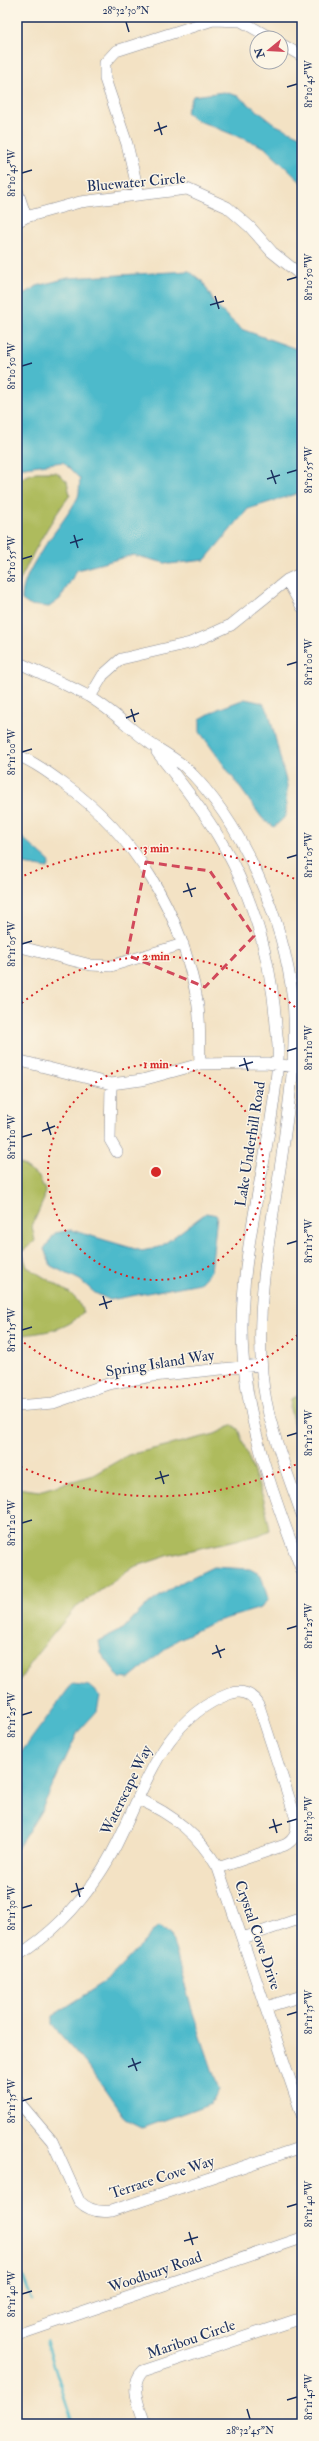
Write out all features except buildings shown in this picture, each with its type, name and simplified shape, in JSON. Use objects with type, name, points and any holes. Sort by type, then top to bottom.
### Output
[{"type":"street","points":[[138,195],[127,144],[105,79],[105,63],[116,51],[213,20],[241,21],[257,30]]},
{"type":"street","points":[[289,49],[302,56]]},
{"type":"street","name":"Bluewater Circle","points":[[21,220],[80,202],[188,189],[227,207],[250,227],[272,252],[302,276]]},
{"type":"street","points":[[17,190],[21,220]]},
{"type":"street","points":[[90,697],[103,675],[121,659],[190,643],[231,625],[287,580],[302,573]]},
{"type":"street","points":[[287,580],[302,608]]},
{"type":"street","name":"Lake Underhill Road","points":[[17,662],[90,697],[151,744],[182,765],[211,796],[239,839],[258,876],[275,921],[293,1000],[298,1068],[285,1135],[260,1293],[261,1365],[267,1401],[280,1452],[302,1515]]},
{"type":"street","name":"Lake Underhill Road","points":[[151,744],[218,836],[240,878],[256,920],[267,962],[274,1002],[277,1065],[245,1267],[242,1325],[244,1366],[249,1404],[262,1451],[302,1571]]},
{"type":"street","points":[[17,755],[49,773],[83,797],[116,830],[144,864],[165,902],[183,944],[197,1001],[200,1064]]},
{"type":"street","points":[[17,946],[91,965],[111,966],[183,944]]},
{"type":"street","points":[[17,1060],[112,1084],[142,1080],[200,1064],[277,1065],[298,1068]]},
{"type":"street","points":[[112,1084],[110,1140],[117,1152]]},
{"type":"street","name":"Spring Island Way","points":[[17,1406],[53,1403],[108,1384],[153,1376],[261,1365]]},
{"type":"street","name":"Waterscape Way","points":[[17,1956],[54,1928],[93,1884],[113,1853],[160,1752],[189,1718],[212,1703],[233,1693],[243,1693],[253,1697],[261,1714],[296,1819],[297,1830],[293,1839],[285,1845],[218,1868]]},
{"type":"street","name":"Crystal Cove Drive","points":[[138,1799],[161,1810],[185,1826],[201,1843],[218,1868],[302,2115]]},
{"type":"street","points":[[243,1938],[302,1918]]},
{"type":"street","points":[[266,2007],[302,1996]]},
{"type":"street","name":"Terrace Cove Way","points":[[17,2100],[52,2141],[79,2201],[84,2206],[98,2212],[111,2211],[302,2147]]},
{"type":"street","name":"Woodbury Road","points":[[17,2335],[302,2238]]},
{"type":"street","name":"Maribou Circle","points":[[145,2424],[135,2389],[137,2379],[143,2371],[302,2318]]},
{"type":"highlighted area","points":[[146,862],[210,871],[254,936],[205,987],[127,955]]},
{"type":"green space","points":[[36,472],[56,472],[67,481],[70,495],[41,540],[17,587],[17,480]]},
{"type":"green space","points":[[17,1161],[39,1177],[45,1190],[44,1199],[32,1226],[35,1241],[22,1252],[27,1267],[70,1293],[78,1301],[83,1312],[69,1324],[53,1330],[17,1336]]},
{"type":"green space","points":[[302,1394],[302,1459],[290,1409],[291,1399]]},
{"type":"green space","points":[[233,1425],[238,1429],[264,1500],[270,1530],[259,1535],[170,1555],[134,1567],[74,1609],[37,1654],[17,1684],[17,1488],[39,1491],[93,1475],[128,1455],[215,1434]]},
{"type":"water","points":[[224,92],[238,96],[276,125],[302,137],[302,183],[264,147],[194,119],[186,112],[193,96]]},
{"type":"water","points":[[189,271],[203,282],[216,306],[241,329],[302,351],[302,492],[248,509],[205,560],[169,564],[133,555],[77,570],[60,599],[49,607],[29,605],[22,600],[28,574],[44,547],[72,508],[78,497],[80,479],[63,462],[17,468],[17,299],[37,286],[68,278]]},
{"type":"water","points":[[245,699],[263,703],[269,713],[287,785],[286,816],[274,827],[262,818],[200,732],[200,719],[218,709]]},
{"type":"water","points":[[17,833],[50,862],[48,868],[17,863]]},
{"type":"water","points":[[206,1213],[217,1215],[211,1271],[200,1283],[110,1300],[95,1293],[80,1280],[51,1266],[44,1249],[55,1233],[71,1230],[142,1251],[160,1247]]},
{"type":"water","points":[[213,1567],[250,1569],[261,1575],[268,1599],[261,1608],[214,1622],[177,1640],[129,1679],[120,1678],[101,1653],[99,1641],[123,1629],[144,1607],[178,1584]]},
{"type":"water","points":[[72,1684],[89,1686],[100,1696],[97,1711],[78,1732],[41,1811],[17,1849],[17,1758]]},
{"type":"water","points":[[159,1926],[171,1934],[191,2007],[219,2090],[211,2103],[143,2128],[125,2119],[88,2066],[52,2025],[52,2016],[107,1981]]},
{"type":"waterway","points":[[17,2261],[32,2300]]},
{"type":"waterway","points":[[46,2340],[73,2424]]}]
